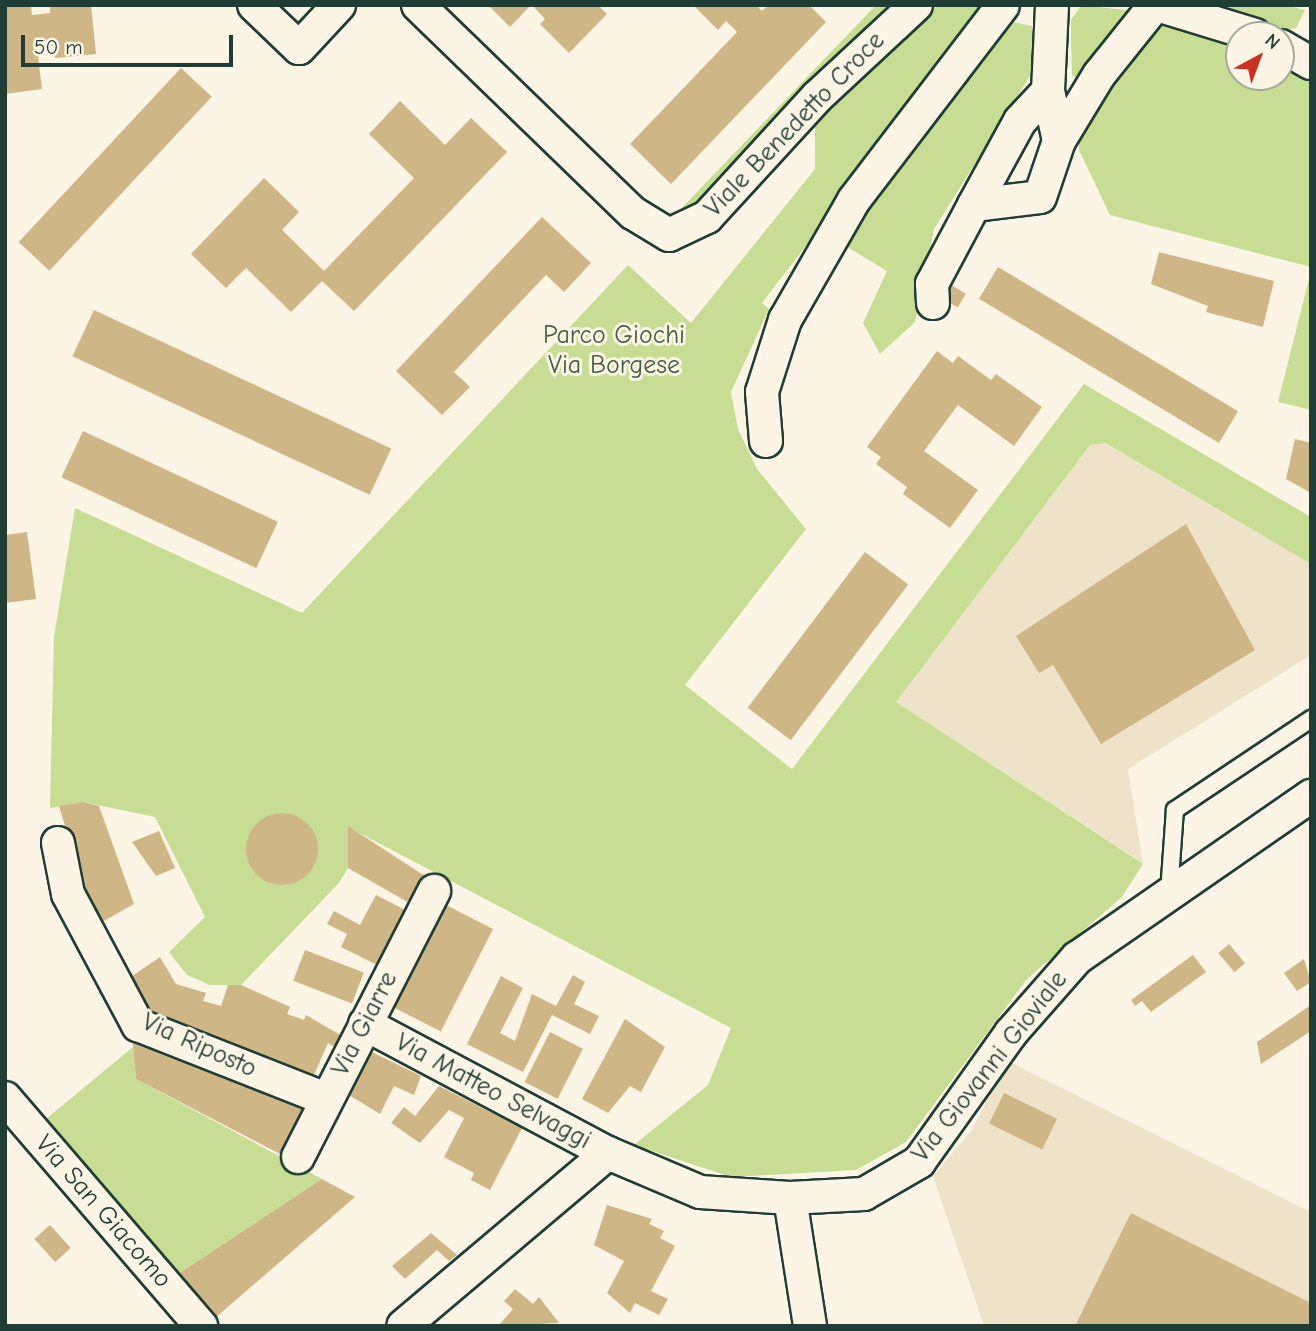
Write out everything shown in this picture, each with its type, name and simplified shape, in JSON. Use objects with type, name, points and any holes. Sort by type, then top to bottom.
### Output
[{"type":"street","points":[[254,5],[299,48],[339,5]]},
{"type":"street","name":"Viale Benedetto Croce","points":[[418,5],[642,221],[669,235],[707,217],[817,97],[916,5]]},
{"type":"street","points":[[766,441],[762,392],[785,320],[854,200],[1003,5]]},
{"type":"street","points":[[1052,5],[1048,91],[1059,141]]},
{"type":"street","points":[[974,205],[1012,205],[1040,197],[1059,141],[1099,75],[1156,5],[1225,26]]},
{"type":"street","points":[[1295,53],[1311,62]]},
{"type":"street","points":[[933,303],[932,284],[974,205],[1020,121],[1048,91]]},
{"type":"street","name":"Via Giovanni Gioviale","points":[[608,1153],[700,1192],[790,1198],[864,1194],[919,1162],[1052,984],[1132,915],[1169,893],[1311,796]]},
{"type":"street","name":"Via Riposto","points":[[58,843],[68,894],[138,1024],[326,1099]]},
{"type":"street","name":"Via Giarre","points":[[298,1157],[433,891]]},
{"type":"street","name":"Via Matteo Selvaggi","points":[[365,1024],[608,1153],[403,1326]]},
{"type":"street","name":"Via San Giacomo","points":[[5,1098],[201,1326]]},
{"type":"street","points":[[790,1198],[810,1326]]},
{"type":"lane","points":[[1169,893],[1175,810],[1311,719]]},
{"type":"shaded area","points":[[1104,443],[1311,564],[1311,655],[1128,769],[1143,864],[896,702],[1090,445]]},
{"type":"shaded area","points":[[1008,1061],[1311,1212],[1311,1326],[984,1326],[933,1176],[971,1131]]},
{"type":"green space","points":[[876,5],[898,5],[681,217],[676,214]]},
{"type":"green space","name":"Parco Giochi Via Borgese","points":[[937,5],[982,5],[983,15],[762,303],[769,309],[731,392],[738,429],[757,469],[806,529],[685,685],[792,769],[1084,384],[1311,517],[1311,564],[1105,443],[1090,445],[896,702],[1143,864],[1122,897],[1027,979],[906,1142],[856,1170],[731,1177],[634,1145],[708,1085],[731,1028],[348,827],[348,868],[339,883],[241,985],[210,985],[187,975],[169,952],[205,917],[155,817],[83,802],[50,808],[54,637],[75,508],[302,613],[628,265],[691,323],[815,169],[815,115],[908,23]]},
{"type":"green space","points":[[1082,5],[1133,11],[1082,82],[1072,75],[1071,20]]},
{"type":"green space","points":[[1202,5],[1285,5],[1305,10],[1296,28],[1295,21],[1251,21]]},
{"type":"green space","points":[[1163,21],[1225,38],[1225,91],[1295,91],[1295,67],[1311,76],[1311,267],[1110,215],[1079,150],[1079,127],[1134,39]]},
{"type":"green space","points":[[1013,22],[1032,26],[1033,71],[934,229],[915,322],[880,354],[863,323],[887,271],[842,244]]},
{"type":"green space","points":[[1311,271],[1311,410],[1278,402]]},
{"type":"green space","points":[[133,1047],[136,1079],[322,1179],[178,1274],[46,1119]]},
{"type":"building","points":[[5,5],[31,5],[32,15],[50,13],[50,5],[91,5],[96,54],[55,58],[53,46],[37,48],[42,89],[5,94]]},
{"type":"building","points":[[488,5],[531,5],[510,27]]},
{"type":"building","points":[[532,5],[598,5],[607,14],[569,53],[540,24],[545,19]]},
{"type":"building","points":[[693,5],[756,5],[762,11],[768,5],[809,5],[826,22],[671,184],[630,144],[737,32],[726,21],[718,30]]},
{"type":"building","points":[[181,68],[212,97],[49,271],[19,242]]},
{"type":"building","points":[[400,101],[445,145],[471,118],[507,152],[354,311],[322,281],[291,312],[246,268],[226,288],[191,254],[264,178],[299,212],[282,230],[324,271],[414,178],[369,134]]},
{"type":"building","points":[[542,217],[591,263],[564,292],[546,275],[454,372],[470,387],[442,415],[396,371]]},
{"type":"building","points":[[1159,252],[1274,281],[1263,327],[1206,312],[1208,306],[1151,284]]},
{"type":"building","points":[[998,267],[1238,411],[1219,443],[979,299]]},
{"type":"building","points":[[948,283],[966,294],[958,308],[940,297]]},
{"type":"building","points":[[94,310],[391,449],[370,495],[72,356]]},
{"type":"building","points":[[937,351],[953,363],[958,356],[991,380],[996,374],[1042,407],[1014,446],[958,405],[924,451],[978,490],[950,528],[903,494],[907,487],[876,464],[881,457],[867,447]]},
{"type":"building","points":[[83,431],[278,522],[256,568],[61,477]]},
{"type":"building","points":[[1295,439],[1311,443],[1311,493],[1286,479]]},
{"type":"building","points":[[1186,524],[1255,650],[1101,744],[1053,665],[1039,673],[1016,636]]},
{"type":"building","points":[[27,532],[36,599],[5,603],[5,535]]},
{"type":"building","points":[[865,552],[908,584],[791,740],[748,708]]},
{"type":"building","points":[[83,802],[99,806],[134,904],[95,926],[59,806]]},
{"type":"building","points":[[282,813],[302,819],[312,829],[318,849],[312,869],[302,879],[282,885],[262,879],[252,869],[246,849],[252,829],[262,819]]},
{"type":"building","points":[[348,826],[425,876],[411,904],[348,868]]},
{"type":"building","points":[[159,831],[175,868],[156,876],[132,842]]},
{"type":"building","points":[[376,895],[405,910],[377,965],[341,947],[347,934],[327,924],[334,911],[360,925]]},
{"type":"building","points":[[444,904],[493,929],[441,1031],[392,1006]]},
{"type":"building","points":[[1229,944],[1245,963],[1234,972],[1218,953]]},
{"type":"building","points":[[305,950],[364,973],[352,1003],[293,981]]},
{"type":"building","points":[[1193,955],[1206,972],[1151,1012],[1142,1001],[1135,1006],[1131,1000]]},
{"type":"building","points":[[160,957],[176,984],[206,993],[203,1001],[221,1006],[228,985],[241,985],[290,1007],[287,1014],[304,1020],[306,1015],[342,1036],[336,1048],[328,1043],[310,1084],[144,1019],[122,983]]},
{"type":"building","points":[[1304,959],[1311,982],[1297,991],[1284,973]]},
{"type":"building","points":[[573,975],[585,982],[574,1004],[599,1016],[590,1034],[552,1015],[523,1072],[467,1044],[501,976],[523,988],[500,1033],[515,1041],[532,994],[556,1006]]},
{"type":"building","points":[[1311,1005],[1311,1031],[1261,1064],[1257,1042]]},
{"type":"building","points":[[625,1019],[665,1047],[641,1092],[630,1086],[608,1113],[582,1099]]},
{"type":"building","points":[[550,1032],[583,1049],[558,1099],[525,1082]]},
{"type":"building","points":[[132,1035],[310,1105],[282,1155],[136,1079]]},
{"type":"building","points":[[366,1049],[421,1076],[414,1095],[394,1086],[380,1114],[344,1092]]},
{"type":"building","points":[[439,1086],[522,1128],[490,1190],[471,1180],[474,1173],[444,1157],[464,1118],[449,1110],[420,1143],[391,1123],[404,1107],[415,1116]]},
{"type":"building","points":[[1004,1093],[1057,1119],[1042,1149],[989,1124]]},
{"type":"building","points":[[322,1179],[355,1197],[215,1318],[178,1274]]},
{"type":"building","points":[[607,1205],[652,1219],[649,1224],[664,1231],[660,1238],[675,1246],[651,1291],[668,1299],[659,1315],[635,1303],[630,1313],[607,1293],[624,1261],[594,1245]]},
{"type":"building","points":[[1131,1213],[1311,1303],[1311,1326],[1075,1326]]},
{"type":"building","points":[[50,1225],[71,1248],[55,1262],[34,1239]]},
{"type":"building","points":[[431,1233],[457,1255],[449,1261],[437,1250],[405,1279],[392,1266]]},
{"type":"building","points":[[515,1289],[533,1304],[539,1297],[559,1323],[498,1326],[513,1309],[504,1301]]}]
